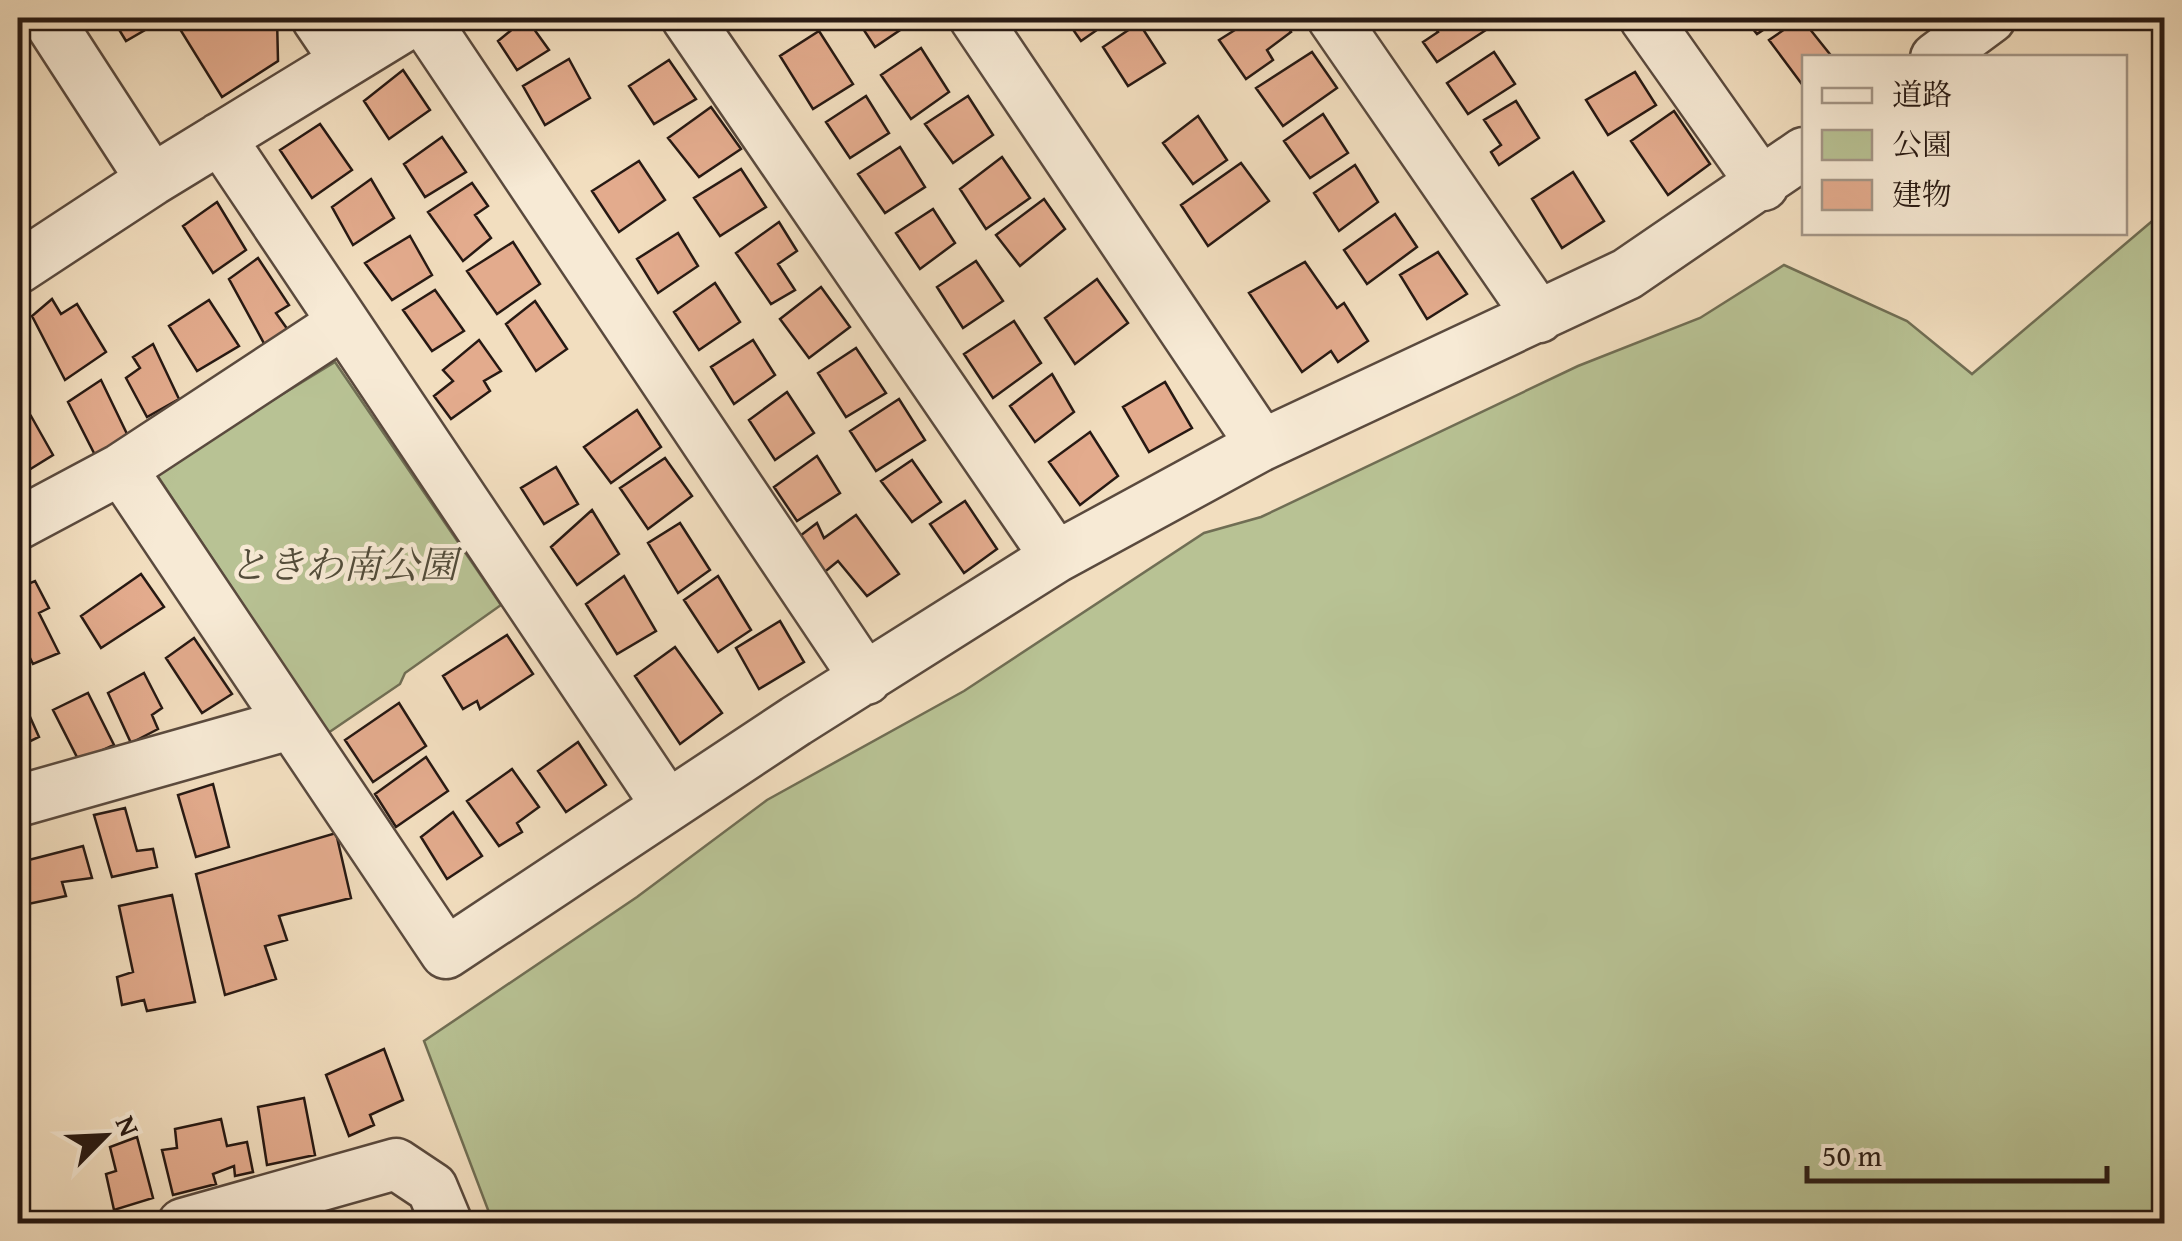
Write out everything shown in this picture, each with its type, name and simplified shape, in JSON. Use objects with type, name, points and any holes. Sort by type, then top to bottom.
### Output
[{"type":"street","points":[[47,18],[152,180]]},
{"type":"street","points":[[318,18],[346,61]]},
{"type":"street","points":[[18,268],[152,180],[420,18],[866,680]]},
{"type":"street","points":[[687,18],[1056,557]]},
{"type":"street","points":[[975,18],[1262,445]]},
{"type":"street","points":[[1333,18],[1540,317]]},
{"type":"street","points":[[1645,18],[1762,184]]},
{"type":"street","points":[[1940,55],[1990,18]]},
{"type":"street","points":[[220,138],[667,805]]},
{"type":"street","points":[[120,469],[446,954],[667,805],[1056,557],[1262,445],[1627,274],[1802,154]]},
{"type":"street","points":[[18,524],[120,469],[343,323]]},
{"type":"street","points":[[18,801],[290,724]]},
{"type":"street","points":[[192,1222],[396,1164],[432,1188],[447,1224]]},
{"type":"green space","points":[[2164,211],[2164,1223],[493,1223],[424,1041],[637,897],[767,800],[964,691],[1204,533],[1261,517],[1578,366],[1700,318],[1784,265],[1907,321],[1972,374]]},
{"type":"green space","name":"ときわ南公園","points":[[335,362],[501,605],[405,673],[400,684],[328,733],[155,472]]},
{"type":"building","points":[[112,18],[164,18],[164,19],[126,41]]},
{"type":"building","points":[[191,18],[277,18],[278,61],[222,97],[178,26]]},
{"type":"building","points":[[526,18],[549,50],[517,70],[498,41]]},
{"type":"building","points":[[856,18],[914,18],[915,20],[875,47]]},
{"type":"building","points":[[1065,18],[1114,18],[1081,41]]},
{"type":"building","points":[[1254,18],[1281,18],[1291,32],[1267,50],[1273,60],[1246,79],[1219,40]]},
{"type":"building","points":[[1428,18],[1478,18],[1486,30],[1437,62],[1423,42],[1438,32]]},
{"type":"building","points":[[1744,18],[1781,18],[1757,34]]},
{"type":"building","points":[[1801,18],[1831,55],[1802,55],[1802,84],[1769,40]]},
{"type":"building","points":[[1139,23],[1165,63],[1128,86],[1103,47]]},
{"type":"building","points":[[819,31],[853,84],[813,109],[780,56]]},
{"type":"building","points":[[921,48],[949,92],[911,119],[881,75]]},
{"type":"building","points":[[1312,52],[1337,88],[1283,126],[1256,88]]},
{"type":"building","points":[[1494,52],[1515,84],[1468,114],[1447,83]]},
{"type":"building","points":[[569,59],[590,98],[545,125],[523,86]]},
{"type":"building","points":[[669,60],[696,99],[654,124],[629,86]]},
{"type":"building","points":[[403,70],[430,110],[389,139],[364,101]]},
{"type":"building","points":[[1635,72],[1656,105],[1608,135],[1586,100]]},
{"type":"building","points":[[866,96],[889,133],[850,158],[826,122]]},
{"type":"building","points":[[968,96],[993,135],[953,163],[925,124]]},
{"type":"building","points":[[1516,101],[1539,138],[1499,165],[1491,152],[1501,145],[1484,120]]},
{"type":"building","points":[[711,107],[741,149],[699,177],[668,138]]},
{"type":"building","points":[[1674,111],[1710,164],[1668,195],[1631,141]]},
{"type":"building","points":[[1323,114],[1348,153],[1310,178],[1284,141]]},
{"type":"building","points":[[1198,116],[1227,160],[1193,184],[1163,143]]},
{"type":"building","points":[[320,124],[352,170],[312,198],[280,150]]},
{"type":"building","points":[[442,137],[466,172],[425,197],[404,164]]},
{"type":"building","points":[[900,147],[925,187],[885,213],[858,174]]},
{"type":"building","points":[[1002,157],[1030,198],[986,229],[960,189]]},
{"type":"building","points":[[639,161],[665,200],[619,232],[592,191]]},
{"type":"building","points":[[1241,163],[1269,201],[1208,246],[1181,205]]},
{"type":"building","points":[[1355,165],[1378,202],[1339,231],[1314,193]]},
{"type":"building","points":[[741,169],[766,207],[720,236],[694,198]]},
{"type":"building","points":[[1573,172],[1604,221],[1562,248],[1532,199]]},
{"type":"building","points":[[371,179],[394,218],[353,245],[332,207]]},
{"type":"building","points":[[472,183],[488,206],[475,215],[491,238],[463,261],[428,212]]},
{"type":"building","points":[[1044,199],[1065,229],[1020,266],[996,235]]},
{"type":"building","points":[[217,202],[246,250],[213,273],[183,226]]},
{"type":"building","points":[[933,209],[955,243],[920,269],[896,233]]},
{"type":"building","points":[[1395,214],[1417,247],[1367,284],[1344,250]]},
{"type":"building","points":[[779,222],[797,251],[778,264],[795,290],[771,304],[736,253]]},
{"type":"building","points":[[678,233],[698,266],[658,293],[637,259]]},
{"type":"building","points":[[410,236],[432,275],[392,300],[365,263]]},
{"type":"building","points":[[513,242],[540,284],[497,314],[467,271]]},
{"type":"building","points":[[1438,252],[1467,294],[1427,319],[1400,275]]},
{"type":"building","points":[[258,258],[289,305],[276,313],[288,330],[266,347],[229,279]]},
{"type":"building","points":[[976,261],[1003,301],[963,328],[937,287]]},
{"type":"building","points":[[1305,262],[1337,308],[1344,303],[1368,341],[1338,362],[1331,351],[1302,372],[1249,293]]},
{"type":"building","points":[[1097,279],[1128,323],[1075,364],[1045,318]]},
{"type":"building","points":[[715,283],[740,322],[699,350],[674,312]]},
{"type":"building","points":[[821,287],[850,327],[809,358],[780,319]]},
{"type":"building","points":[[435,290],[464,331],[432,351],[403,310]]},
{"type":"building","points":[[52,299],[61,314],[77,304],[106,352],[65,380],[32,316]]},
{"type":"building","points":[[209,300],[239,346],[197,371],[169,326]]},
{"type":"building","points":[[535,301],[567,349],[536,371],[506,324]]},
{"type":"building","points":[[1014,321],[1041,363],[993,398],[964,354]]},
{"type":"building","points":[[479,340],[501,371],[484,381],[490,391],[451,419],[434,396],[453,381],[443,370]]},
{"type":"building","points":[[753,340],[775,375],[734,404],[711,367]]},
{"type":"building","points":[[153,344],[179,399],[147,417],[126,378],[140,368],[133,357]]},
{"type":"building","points":[[856,348],[886,393],[846,417],[818,373]]},
{"type":"building","points":[[1052,374],[1074,412],[1035,442],[1010,406]]},
{"type":"building","points":[[101,380],[128,436],[95,455],[68,402]]},
{"type":"building","points":[[1165,382],[1192,428],[1149,452],[1123,407]]},
{"type":"building","points":[[787,392],[814,433],[775,460],[749,420]]},
{"type":"building","points":[[899,399],[925,440],[876,471],[850,431]]},
{"type":"building","points":[[637,410],[661,447],[611,483],[584,447]]},
{"type":"building","points":[[31,416],[53,455],[24,473],[18,461],[18,424]]},
{"type":"building","points":[[1090,432],[1118,476],[1080,505],[1049,462]]},
{"type":"building","points":[[817,456],[840,493],[797,521],[774,487]]},
{"type":"building","points":[[665,458],[692,496],[648,529],[620,488]]},
{"type":"building","points":[[912,460],[941,502],[912,522],[881,481]]},
{"type":"building","points":[[556,467],[578,504],[544,524],[521,488]]},
{"type":"building","points":[[965,501],[997,549],[964,573],[930,524]]},
{"type":"building","points":[[592,510],[619,554],[577,585],[551,547]]},
{"type":"building","points":[[856,515],[899,574],[867,596],[838,561],[821,575],[796,539],[817,523],[824,538]]},
{"type":"building","points":[[680,523],[710,570],[678,593],[648,543]]},
{"type":"building","points":[[141,574],[164,607],[101,648],[81,616]]},
{"type":"building","points":[[624,576],[656,631],[617,654],[586,604]]},
{"type":"building","points":[[718,576],[751,630],[718,652],[684,600]]},
{"type":"building","points":[[35,581],[49,608],[39,613],[59,653],[33,664],[18,634],[18,588]]},
{"type":"building","points":[[780,621],[804,662],[759,689],[736,648]]},
{"type":"building","points":[[507,635],[533,674],[480,709],[477,701],[463,709],[443,676]]},
{"type":"building","points":[[194,638],[232,694],[202,713],[166,658]]},
{"type":"building","points":[[675,647],[722,713],[680,744],[635,676]]},
{"type":"building","points":[[144,673],[162,708],[152,715],[158,729],[131,743],[108,693]]},
{"type":"building","points":[[18,690],[39,737],[18,747]]},
{"type":"building","points":[[88,693],[114,745],[79,761],[53,710]]},
{"type":"building","points":[[399,703],[426,746],[373,782],[345,740]]},
{"type":"building","points":[[578,742],[606,785],[566,812],[538,771]]},
{"type":"building","points":[[18,747],[27,758],[18,763]]},
{"type":"building","points":[[426,757],[448,791],[396,827],[375,794]]},
{"type":"building","points":[[512,769],[539,807],[517,823],[522,832],[499,846],[467,801]]},
{"type":"building","points":[[213,784],[229,847],[196,857],[178,795]]},
{"type":"building","points":[[125,808],[137,851],[153,849],[157,867],[112,877],[94,815]]},
{"type":"building","points":[[453,812],[482,856],[447,879],[421,837]]},
{"type":"building","points":[[336,833],[351,898],[279,916],[287,940],[265,946],[276,979],[225,995],[196,874]]},
{"type":"building","points":[[83,846],[92,878],[62,882],[66,896],[28,904],[21,862]]},
{"type":"building","points":[[172,895],[195,1002],[147,1011],[144,1000],[122,1005],[117,977],[133,972],[119,906]]},
{"type":"building","points":[[384,1049],[403,1100],[370,1115],[374,1125],[349,1136],[326,1075]]},
{"type":"building","points":[[304,1098],[315,1155],[267,1165],[258,1107]]},
{"type":"building","points":[[221,1119],[227,1146],[247,1142],[253,1172],[235,1176],[234,1166],[213,1174],[216,1184],[173,1195],[162,1150],[177,1148],[175,1129]]},
{"type":"building","points":[[137,1137],[153,1198],[114,1210],[106,1174],[116,1171],[110,1147]]}]
